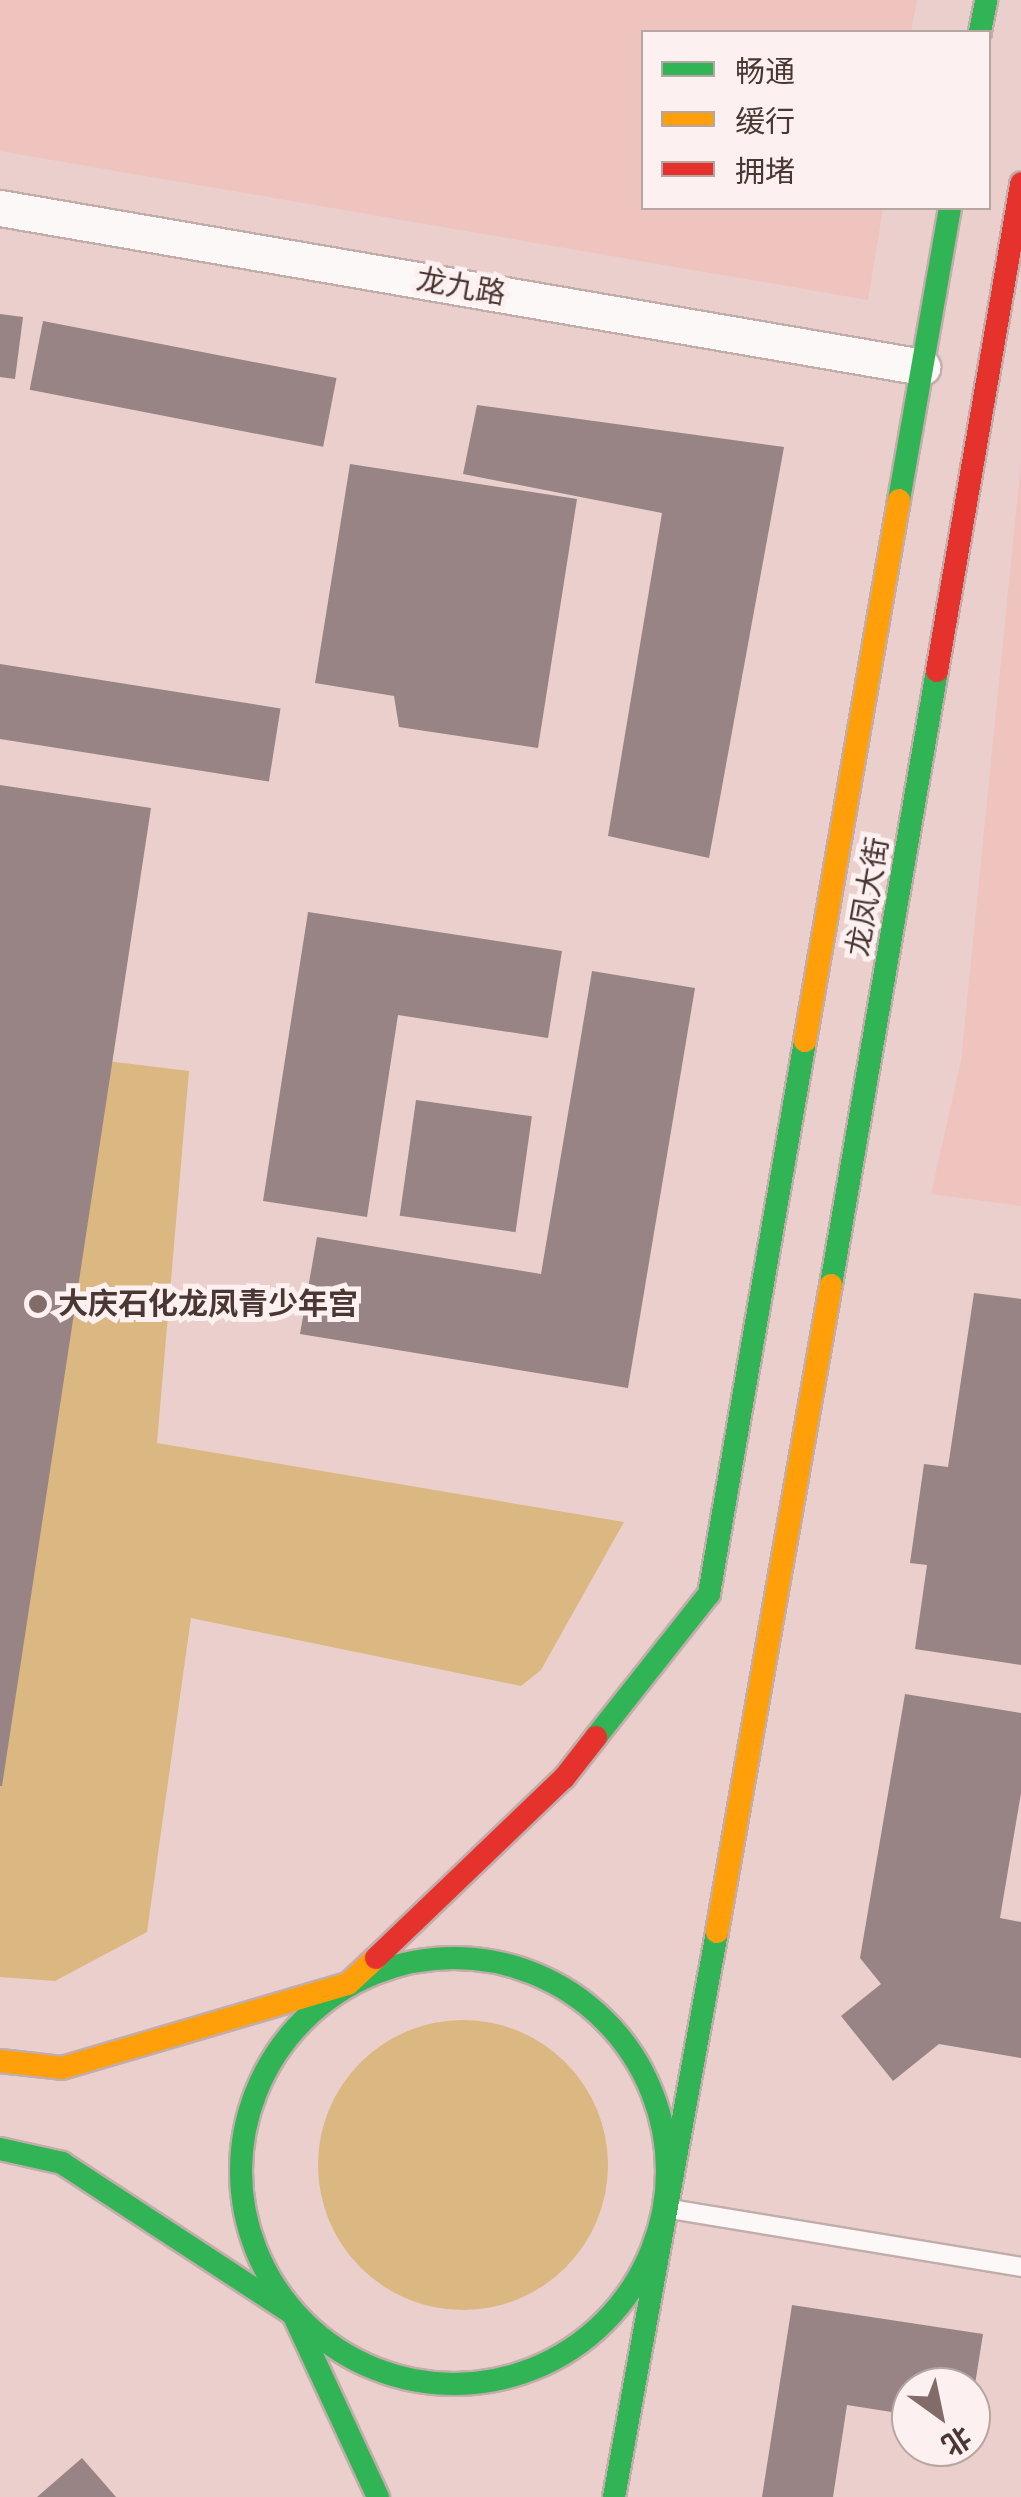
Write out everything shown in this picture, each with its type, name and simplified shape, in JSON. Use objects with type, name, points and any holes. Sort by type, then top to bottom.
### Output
[{"type":"main road","points":[[980,30],[986,0]]},
{"type":"main road","name":"龙凤大街","points":[[666,2208],[773,1622],[1021,183]]},
{"type":"main road","name":"龙凤大街","points":[[348,1984],[564,1778],[708,1594],[950,210]]},
{"type":"main road","points":[[0,2060],[62,2068],[348,1984],[405,1962],[465,1956],[524,1968],[578,1996],[622,2037],[653,2089],[668,2148],[666,2208],[614,2497]]},
{"type":"main road","points":[[348,1984],[289,2036],[262,2076],[242,2136],[241,2200],[258,2261],[293,2314],[378,2497]]},
{"type":"main road","points":[[0,2149],[62,2163],[362,2363],[410,2381],[479,2384],[544,2366],[601,2327],[643,2272],[666,2208]]},
{"type":"street","name":"龙九路","points":[[0,208],[922,367]]},
{"type":"lane","points":[[666,2208],[1021,2267]]},
{"type":"shaded area","points":[[0,0],[917,0],[911,30],[641,30],[641,210],[883,210],[868,300],[0,151]]},
{"type":"shaded area","points":[[1021,462],[1021,1206],[931,1194],[961,1061]]},
{"type":"shaded area","points":[[66,1056],[189,1071],[157,1443],[624,1522],[541,1670],[521,1686],[191,1618],[147,1932],[55,1981],[0,1977],[0,1505]]},
{"type":"shaded area","points":[[463,2020],[518,2031],[565,2063],[597,2110],[608,2165],[597,2220],[565,2267],[518,2299],[463,2310],[408,2299],[361,2267],[329,2220],[318,2165],[329,2110],[361,2063],[408,2031]]},
{"type":"building","points":[[0,314],[23,317],[15,379],[0,377]]},
{"type":"building","points":[[43,321],[337,378],[323,447],[30,390]]},
{"type":"building","points":[[477,405],[784,447],[709,858],[608,836],[662,513],[463,474]]},
{"type":"building","points":[[350,464],[577,499],[538,748],[399,727],[394,696],[315,683]]},
{"type":"building","points":[[0,664],[281,708],[269,782],[0,739]]},
{"type":"building","name":"大庆石化龙凤青少年宫","points":[[0,785],[151,808],[2,1786],[0,1786]]},
{"type":"building","points":[[308,912],[562,951],[548,1038],[398,1015],[367,1217],[263,1201]]},
{"type":"building","points":[[592,971],[695,988],[628,1388],[300,1334],[317,1237],[541,1274]]},
{"type":"building","points":[[416,1100],[532,1116],[516,1232],[400,1216]]},
{"type":"building","points":[[974,1293],[1021,1299],[1021,1665],[915,1649],[927,1565],[910,1563],[924,1464],[948,1467]]},
{"type":"building","points":[[905,1694],[1021,1713],[1021,1793],[1000,1918],[1021,1922],[1021,2058],[939,2044],[893,2081],[841,2016],[881,1984],[860,1958]]},
{"type":"building","points":[[792,2305],[983,2334],[978,2367],[891,2367],[891,2412],[847,2405],[833,2497],[762,2497]]},
{"type":"building","points":[[82,2458],[116,2497],[37,2497]]},
{"type":"traffic: fast","points":[[980,30],[986,0]]},
{"type":"traffic: fast","points":[[899,500],[950,210]]},
{"type":"traffic: fast","points":[[831,1285],[937,671]]},
{"type":"traffic: fast","points":[[596,1737],[709,1594],[805,1041]]},
{"type":"traffic: fast","points":[[614,2497],[717,1932]]},
{"type":"traffic: fast","points":[[454,1958],[496,1962],[536,1974],[572,1994],[605,2020],[631,2053],[651,2089],[663,2129],[667,2171],[663,2213],[651,2253],[631,2289],[605,2322],[572,2348],[536,2368],[496,2380],[454,2384],[412,2380],[372,2368],[336,2348],[303,2322],[277,2289],[257,2253],[245,2213],[241,2171],[245,2129],[257,2089],[277,2053],[303,2020],[336,1994],[372,1974],[412,1962],[454,1958]]},
{"type":"traffic: fast","points":[[0,2149],[62,2163],[293,2314],[378,2497]]},
{"type":"traffic: slow","points":[[805,1041],[899,500]]},
{"type":"traffic: slow","points":[[717,1932],[831,1285]]},
{"type":"traffic: slow","points":[[0,2061],[62,2068],[348,1984],[376,1958]]},
{"type":"traffic: jam","points":[[937,671],[1021,183]]},
{"type":"traffic: jam","points":[[376,1958],[564,1778],[596,1737]]},
{"type":"place","name":"大庆石化龙凤青少年宫","points":[[38,1304]]}]
